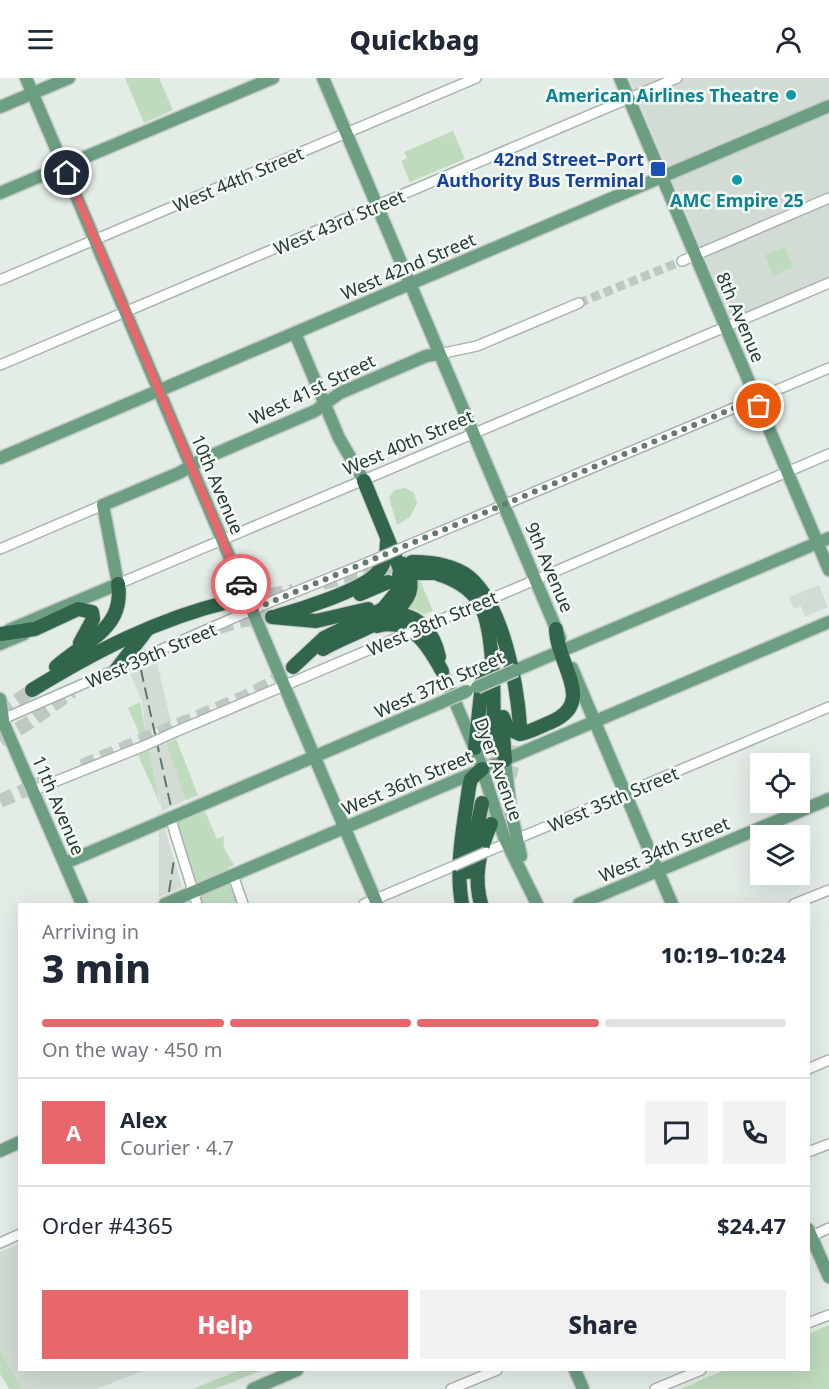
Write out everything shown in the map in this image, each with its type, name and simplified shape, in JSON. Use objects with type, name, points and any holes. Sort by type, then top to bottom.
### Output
[{"type":"highway","points":[[364,481],[394,543],[406,569],[411,583],[405,602],[393,614],[329,645],[293,667],[332,633],[376,613],[389,603],[397,592],[400,580],[394,543]]},
{"type":"highway","points":[[272,617],[290,620],[326,620],[377,606],[387,597],[395,582],[394,543]]},
{"type":"highway","points":[[272,617],[314,604],[369,580],[377,574],[394,543]]},
{"type":"highway","points":[[478,586],[458,575],[438,574],[414,568],[440,565],[456,570],[478,586],[502,634],[516,696],[520,726]]},
{"type":"highway","points":[[438,574],[459,584],[477,600],[486,619],[489,638],[492,744]]},
{"type":"highway","points":[[272,617],[315,612],[388,582]]},
{"type":"highway","points":[[118,584],[119,606],[112,622],[76,650],[32,690],[85,657],[150,628],[228,602]]},
{"type":"highway","points":[[0,637],[35,629],[78,609],[89,610],[93,614],[93,623],[76,650]]},
{"type":"highway","points":[[393,614],[412,617],[427,629],[434,639],[442,671]]},
{"type":"highway","points":[[494,614],[500,656],[505,760]]},
{"type":"highway","points":[[364,629],[391,623],[408,628],[421,638],[442,671]]},
{"type":"highway","points":[[116,670],[150,628]]},
{"type":"highway","points":[[503,717],[508,729],[520,734],[560,718],[569,711],[575,694],[556,629]]},
{"type":"highway","points":[[475,748],[489,638]]},
{"type":"highway","points":[[472,901],[460,861],[469,784],[471,778],[482,769]]},
{"type":"highway","points":[[472,901],[469,862],[482,803]]},
{"type":"highway","points":[[472,901],[478,860],[491,824]]},
{"type":"main road","name":"10th Avenue","points":[[26,78],[345,828],[372,903]]},
{"type":"main road","points":[[0,107],[69,78]]},
{"type":"main road","points":[[0,194],[273,78]]},
{"type":"main road","name":"9th Avenue","points":[[323,78],[556,629]]},
{"type":"main road","name":"8th Avenue","points":[[620,78],[787,472],[823,541],[829,570]]},
{"type":"main road","name":"West 42nd Street","points":[[0,458],[829,106]]},
{"type":"main road","points":[[295,333],[344,448],[355,461],[364,481]]},
{"type":"main road","name":"West 41st Street","points":[[103,506],[325,405],[340,393],[426,356],[439,354]]},
{"type":"main road","points":[[103,506],[118,584]]},
{"type":"main road","name":"West 37th Street","points":[[65,863],[823,541]]},
{"type":"main road","name":"West 40th Street","points":[[0,637],[118,584]]},
{"type":"main road","name":"West 36th Street","points":[[170,903],[195,898],[233,875],[829,622]]},
{"type":"main road","points":[[562,651],[672,903]]},
{"type":"main road","name":"Dyer Avenue","points":[[442,671],[537,903]]},
{"type":"main road","name":"11th Avenue","points":[[0,699],[2,717],[82,903]]},
{"type":"main road","name":"Dyer Avenue","points":[[505,760],[512,841]]},
{"type":"main road","name":"West 34th Street","points":[[581,903],[829,800]]},
{"type":"main road","points":[[0,1151],[18,1143]]},
{"type":"main road","points":[[810,1234],[829,1277]]},
{"type":"main road","points":[[575,1371],[583,1389]]},
{"type":"main road","points":[[253,1389],[279,1373],[286,1389]]},
{"type":"street","name":"West 44th Street","points":[[0,280],[476,78]]},
{"type":"street","name":"West 43rd Street","points":[[0,365],[677,78]]},
{"type":"street","points":[[681,261],[829,198]]},
{"type":"street","name":"West 40th Street","points":[[118,584],[829,283]]},
{"type":"street","name":"West 41st Street","points":[[439,354],[477,346],[579,303]]},
{"type":"street","name":"West 39th Street","points":[[2,717],[369,562],[394,543],[504,505],[829,368]]},
{"type":"street","name":"West 38th Street","points":[[34,790],[144,746],[829,454]]},
{"type":"street","name":"West 41st Street","points":[[0,549],[103,506]]},
{"type":"street","name":"West 35th Street","points":[[372,903],[486,852],[829,708]]},
{"type":"street","points":[[170,817],[195,898]]},
{"type":"street","points":[[233,875],[243,903]]},
{"type":"street","points":[[796,903],[829,890]]},
{"type":"street","points":[[810,1067],[829,1060]]},
{"type":"street","points":[[810,1151],[829,1144]]},
{"type":"street","points":[[810,1234],[829,1228]]},
{"type":"street","points":[[0,1243],[18,1235]]},
{"type":"street","points":[[810,1322],[829,1315]]},
{"type":"street","points":[[451,1389],[495,1371]]},
{"type":"street","points":[[655,1389],[699,1371]]},
{"type":"shaded area","points":[[629,78],[829,78],[829,277],[731,319]]},
{"type":"shaded area","points":[[819,585],[828,607],[805,617],[801,606],[794,609],[789,597]]},
{"type":"shaded area","points":[[157,663],[171,722],[146,733],[142,701],[130,674]]},
{"type":"shaded area","points":[[167,743],[186,800],[162,811],[149,751]]},
{"type":"shaded area","points":[[165,829],[182,887],[159,897],[159,832]]},
{"type":"shaded area","points":[[18,1244],[18,1371],[142,1371],[96,1389],[21,1389],[0,1350],[0,1252]]},
{"type":"green space","points":[[125,78],[159,78],[173,110],[144,123]]},
{"type":"green space","points":[[453,131],[465,159],[410,182],[401,161],[407,158],[404,152]]},
{"type":"green space","points":[[785,247],[793,267],[773,276],[765,255]]},
{"type":"green space","points":[[405,488],[414,493],[417,503],[410,517],[397,525],[389,498],[394,490]]},
{"type":"green space","points":[[407,556],[410,557],[433,611],[424,614],[409,607]]},
{"type":"green space","points":[[140,702],[146,733],[140,735],[128,708]]},
{"type":"green space","points":[[176,739],[198,795],[186,800],[167,743]]},
{"type":"green space","points":[[149,751],[160,804],[138,755]]},
{"type":"green space","points":[[204,809],[217,839],[224,836],[225,849],[234,865],[228,868],[229,871],[198,884],[195,883],[177,823],[178,820]]},
{"type":"green space","points":[[230,884],[238,903],[202,903],[201,895]]},
{"type":"green space","points":[[829,1325],[829,1389],[680,1389],[723,1371],[810,1371],[810,1334]]},
{"type":"green space","points":[[0,1350],[21,1389],[9,1389],[0,1374]]},
{"type":"green space","points":[[237,1371],[260,1371],[215,1389],[193,1389]]},
{"type":"tunnel","points":[[579,303],[682,261]]},
{"type":"tunnel","points":[[323,583],[409,562]]},
{"type":"tunnel","points":[[228,602],[293,591]]},
{"type":"tunnel","points":[[219,627],[245,620],[272,617]]},
{"type":"tunnel","points":[[82,766],[245,697],[270,684],[293,667]]},
{"type":"tunnel","points":[[0,713],[32,690]]},
{"type":"tunnel","points":[[0,740],[30,722],[72,691]]},
{"type":"tunnel","points":[[493,819],[511,771],[520,726]]},
{"type":"tunnel","points":[[0,801],[42,783]]},
{"type":"railway","points":[[141,670],[171,807]]},
{"type":"railway","points":[[169,892],[174,859]]},
{"type":"way so far","points":[[241,584],[252,610],[756,399],[759,406]]},
{"type":"place","name":"American Airlines Theatre","points":[[791,95]]},
{"type":"place","name":"42nd Street–Port Authority Bus Terminal","points":[[658,169]]},
{"type":"place","name":"AMC Empire 25","points":[[737,180]]},
{"type":"route","points":[[67,173],[241,584]]}]
